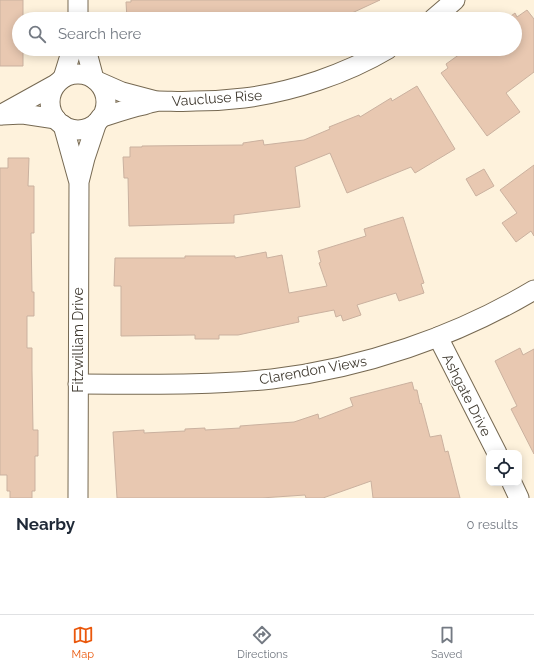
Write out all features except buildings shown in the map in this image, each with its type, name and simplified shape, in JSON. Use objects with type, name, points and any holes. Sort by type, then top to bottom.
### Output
[{"type":"street","points":[[441,12],[455,0]]},
{"type":"street","points":[[59,122],[51,110],[50,101],[52,92],[60,81],[69,56]]},
{"type":"street","points":[[88,56],[95,80]]},
{"type":"street","name":"Vaucluse Rise","points":[[95,80],[122,92],[157,101],[197,101],[245,98],[270,94],[307,84],[333,75],[375,56]]},
{"type":"street","points":[[71,74],[90,76],[103,88],[106,97],[106,107],[103,115],[89,127],[80,130],[71,129],[59,122],[23,114],[0,115],[71,74]]},
{"type":"street","name":"Vaucluse Rise","points":[[99,120],[123,110],[157,101]]},
{"type":"street","name":"Fitzwilliam Drive","points":[[78,498],[79,182],[85,158],[99,120]]},
{"type":"street","name":"Fitzwilliam Drive","points":[[59,122],[79,182]]},
{"type":"street","name":"Clarendon Views","points":[[78,384],[185,384],[272,379],[338,368],[404,350],[438,337],[482,318],[534,290]]},
{"type":"street","name":"Ashgate Drive","points":[[438,337],[495,450]]},
{"type":"street","points":[[514,486],[520,498]]}]
